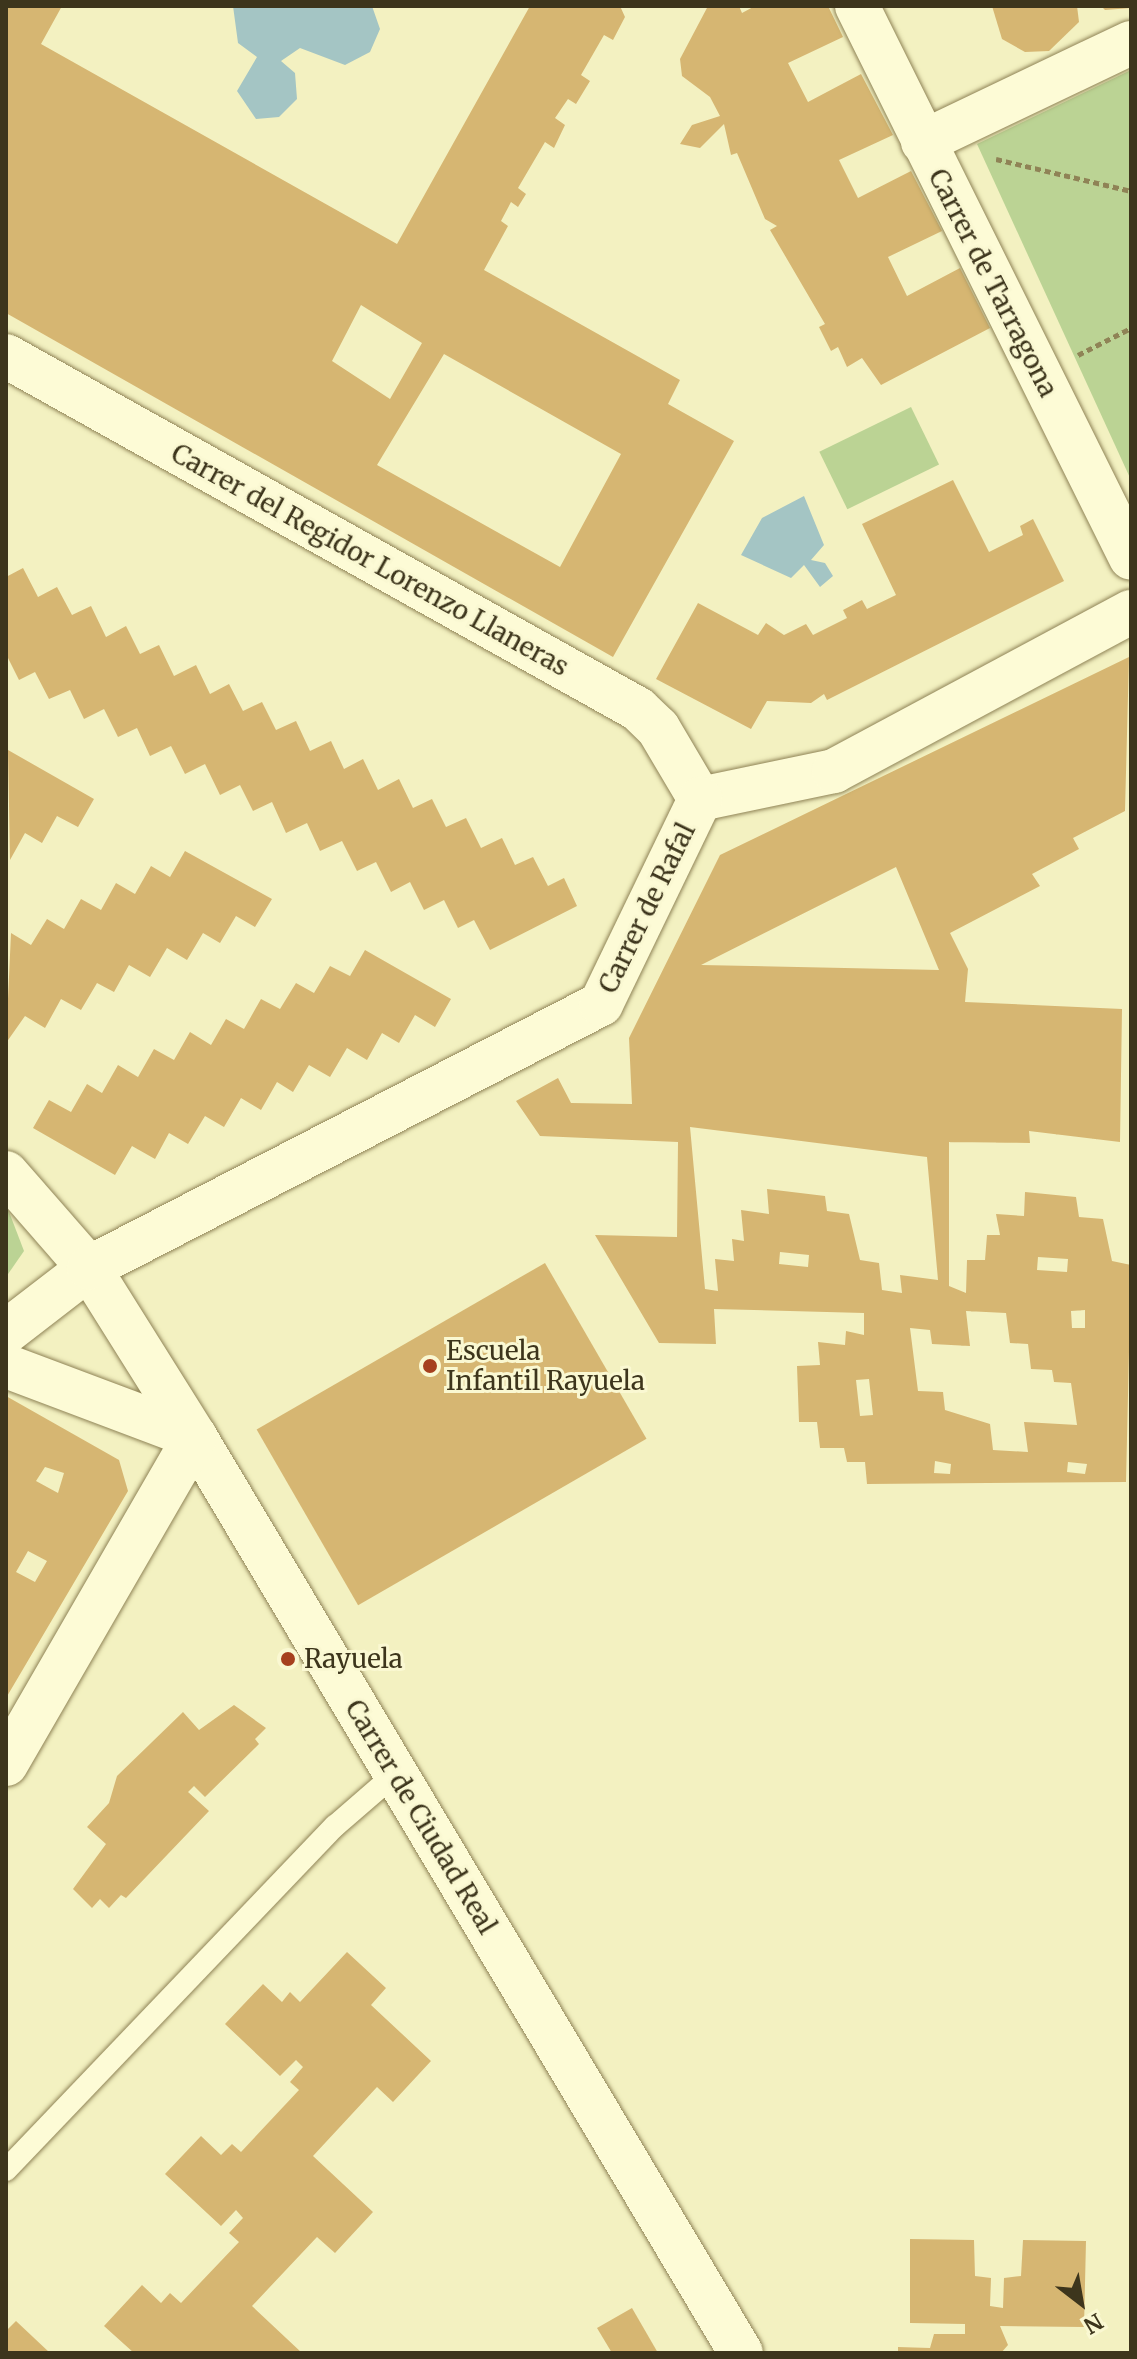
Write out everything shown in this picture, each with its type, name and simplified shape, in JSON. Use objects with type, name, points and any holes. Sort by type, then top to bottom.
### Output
[{"type":"street","name":"Carrer de Tarragona","points":[[857,6],[1131,558]]},
{"type":"street","points":[[923,142],[1131,43]]},
{"type":"street","name":"Carrer del Regidor Lorenzo Llaneras","points":[[6,356],[638,709],[658,728],[700,799]]},
{"type":"street","name":"Carrer de Rafal","points":[[6,1332],[89,1268],[601,1004],[700,799],[834,771],[1131,612]]},
{"type":"street","name":"Carrer de Ciudad Real","points":[[6,1173],[89,1268],[195,1437],[741,2353]]},
{"type":"street","points":[[6,1366],[195,1437],[6,1764]]},
{"type":"lane","points":[[6,2170],[335,1826],[395,1774]]},
{"type":"path","points":[[923,142],[1131,191]]},
{"type":"path","points":[[1039,374],[1131,328]]},
{"type":"green space","points":[[1131,70],[1131,480],[977,144]]},
{"type":"green space","points":[[911,407],[939,465],[847,509],[819,452]]},
{"type":"green space","points":[[6,1204],[24,1251],[6,1277]]},
{"type":"water","points":[[233,6],[372,6],[380,29],[370,52],[345,65],[300,48],[281,61],[295,73],[297,99],[279,117],[256,119],[237,91],[257,57],[238,43]]},
{"type":"water","points":[[804,496],[824,545],[811,560],[825,563],[833,576],[820,587],[804,565],[791,578],[741,555],[762,518]]},
{"type":"building","points":[[6,6],[62,6],[41,44],[397,244],[530,6],[620,6],[625,17],[613,40],[604,35],[581,75],[590,81],[576,104],[568,99],[555,118],[565,125],[554,148],[545,142],[518,188],[526,194],[518,207],[511,202],[501,221],[508,226],[484,270],[680,380],[668,404],[734,441],[613,657],[6,313]],"holes":[[[361,305],[422,343],[390,399],[332,361]],[[444,354],[621,454],[560,567],[377,465]]]},
{"type":"building","points":[[708,6],[739,6],[742,13],[755,6],[828,6],[843,37],[788,63],[808,102],[861,74],[893,135],[839,160],[858,198],[911,171],[942,231],[888,257],[907,296],[960,268],[990,328],[881,385],[862,358],[847,367],[838,347],[831,351],[819,327],[825,324],[770,230],[777,226],[765,219],[737,153],[731,155],[724,124],[700,148],[680,144],[692,125],[720,116],[710,97],[682,76],[680,59]]},
{"type":"building","points":[[992,6],[1077,6],[1079,22],[1049,51],[1025,52],[1002,39]]},
{"type":"building","points":[[1101,6],[1131,6],[1131,8],[1105,10]]},
{"type":"building","points":[[953,480],[989,552],[1023,535],[1020,526],[1033,519],[1064,581],[827,700],[824,694],[811,703],[767,701],[751,729],[656,679],[698,603],[758,635],[766,623],[784,635],[806,624],[813,635],[847,618],[843,610],[862,600],[867,609],[896,595],[862,524]]},
{"type":"building","points":[[23,568],[38,597],[57,587],[72,615],[91,606],[106,637],[126,626],[140,654],[159,645],[174,676],[196,665],[210,694],[229,684],[243,711],[262,702],[276,730],[296,721],[310,751],[331,741],[344,769],[363,759],[378,790],[399,779],[413,808],[432,799],[446,827],[466,818],[481,848],[502,838],[515,865],[533,857],[548,886],[564,878],[577,906],[490,950],[474,920],[458,928],[444,900],[424,910],[410,882],[391,892],[376,862],[357,871],[342,841],[320,851],[307,823],[286,833],[272,802],[253,811],[240,785],[220,795],[205,764],[185,774],[171,746],[150,756],[137,728],[118,737],[104,709],[84,719],[70,690],[49,699],[35,672],[19,680],[6,654],[6,577]]},
{"type":"building","points":[[1129,657],[1125,811],[1073,838],[1079,849],[1032,874],[1040,886],[950,933],[968,969],[965,1002],[1122,1009],[1120,1142],[1029,1131],[1030,1143],[949,1142],[949,1286],[966,1293],[967,1260],[985,1260],[987,1235],[1000,1235],[996,1214],[1024,1216],[1025,1192],[1076,1197],[1079,1217],[1103,1219],[1112,1261],[1131,1265],[1126,1482],[867,1484],[865,1462],[847,1462],[844,1448],[820,1448],[817,1422],[799,1422],[797,1366],[820,1365],[818,1342],[845,1345],[846,1331],[864,1335],[864,1313],[714,1309],[716,1344],[659,1343],[595,1235],[677,1237],[678,1142],[540,1136],[516,1101],[558,1078],[571,1103],[632,1104],[629,1038],[720,855]],"holes":[[[896,867],[939,970],[701,965]],[[690,1127],[927,1157],[938,1280],[900,1275],[902,1293],[882,1290],[879,1263],[860,1260],[849,1214],[827,1211],[825,1196],[767,1189],[769,1214],[741,1210],[744,1241],[732,1239],[734,1261],[715,1259],[718,1291],[705,1289]],[[780,1252],[809,1255],[808,1267],[779,1264]],[[1038,1257],[1068,1259],[1067,1272],[1037,1270]],[[1085,1310],[1085,1328],[1072,1328],[1071,1311]],[[966,1311],[1006,1313],[1010,1343],[1028,1344],[1031,1369],[1052,1370],[1054,1382],[1071,1383],[1077,1425],[1024,1422],[1028,1452],[993,1450],[990,1424],[945,1410],[943,1392],[918,1391],[910,1328],[930,1330],[932,1344],[970,1346]],[[869,1379],[873,1415],[860,1416],[856,1380]],[[935,1461],[951,1464],[950,1474],[934,1473]],[[1068,1462],[1087,1464],[1085,1474],[1067,1472]]]},
{"type":"building","points":[[8,750],[94,799],[78,827],[57,816],[42,843],[25,833],[10,860]]},
{"type":"building","points":[[185,851],[272,899],[255,927],[236,916],[220,943],[203,933],[187,960],[167,948],[150,977],[129,965],[114,992],[97,983],[81,1010],[61,999],[45,1028],[25,1016],[6,1043],[11,933],[31,945],[47,919],[64,929],[81,899],[101,910],[116,883],[135,894],[151,866],[170,877]]},
{"type":"building","points":[[365,950],[451,999],[435,1027],[415,1015],[399,1043],[382,1033],[367,1060],[347,1048],[330,1077],[309,1065],[293,1092],[277,1082],[261,1110],[241,1098],[224,1127],[205,1116],[188,1144],[169,1133],[155,1159],[132,1146],[115,1175],[33,1128],[49,1100],[71,1112],[87,1084],[102,1093],[118,1065],[138,1077],[154,1049],[174,1060],[190,1032],[211,1045],[226,1019],[244,1029],[261,999],[280,1009],[296,983],[314,993],[330,966],[350,976]]},
{"type":"building","points":[[545,1263],[646,1439],[358,1605],[257,1430]]},
{"type":"building","points":[[6,1396],[119,1460],[128,1491],[6,1698]],"holes":[[[45,1467],[64,1473],[58,1493],[36,1481]],[[28,1551],[47,1561],[35,1582],[16,1572]]]},
{"type":"building","points":[[234,1705],[266,1728],[255,1739],[259,1744],[205,1797],[194,1786],[188,1792],[209,1811],[126,1898],[121,1895],[109,1908],[100,1899],[92,1908],[73,1889],[106,1844],[87,1827],[109,1803],[117,1776],[183,1712],[199,1730]]},
{"type":"building","points":[[347,1952],[386,1988],[371,2005],[431,2061],[393,2102],[377,2087],[313,2156],[373,2212],[335,2253],[317,2237],[252,2306],[302,2353],[134,2353],[104,2326],[142,2285],[161,2303],[170,2293],[181,2303],[239,2242],[229,2233],[243,2218],[236,2210],[221,2226],[165,2174],[201,2136],[221,2155],[232,2144],[241,2152],[299,2090],[290,2082],[303,2067],[296,2060],[280,2076],[225,2024],[263,1984],[282,2002],[290,1992],[300,2002]]},
{"type":"building","points":[[910,2239],[974,2240],[975,2276],[991,2278],[990,2306],[1003,2308],[1004,2278],[1021,2276],[1023,2240],[1086,2241],[1084,2327],[1000,2326],[1008,2345],[1001,2353],[898,2353],[898,2347],[930,2348],[934,2334],[965,2334],[965,2324],[910,2323]]},
{"type":"building","points":[[632,2308],[658,2353],[612,2353],[597,2328]]},
{"type":"building","points":[[16,2321],[50,2353],[6,2353],[6,2331]]},
{"type":"place","name":"Escuela Infantil Rayuela","points":[[430,1366]]},
{"type":"place","name":"Rayuela","points":[[288,1659]]}]
